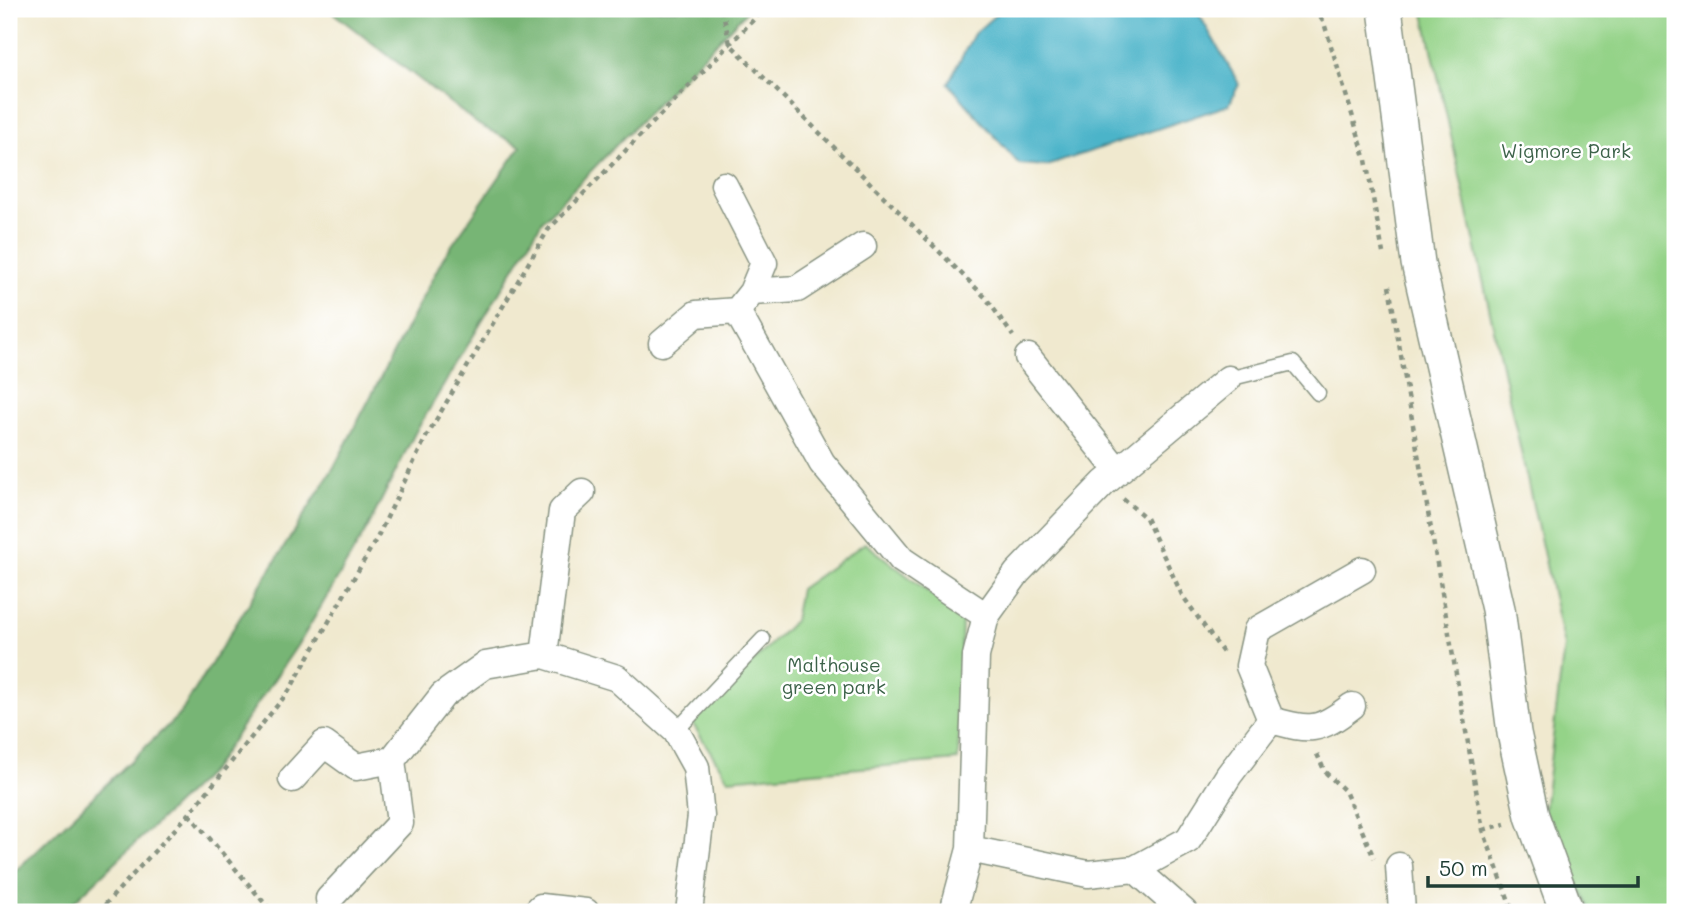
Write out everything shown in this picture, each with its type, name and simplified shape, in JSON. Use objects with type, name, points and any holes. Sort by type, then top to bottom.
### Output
[{"type":"street","points":[[1385,9],[1418,263],[1499,608],[1514,733],[1532,816],[1567,912]]},
{"type":"street","points":[[724,185],[764,263],[745,302]]},
{"type":"street","points":[[662,343],[696,314],[797,289],[863,246]]},
{"type":"street","points":[[745,302],[831,474],[902,560],[986,617]]},
{"type":"street","points":[[1028,357],[1111,477]]},
{"type":"street","points":[[953,912],[970,849],[976,656],[986,617],[1017,573],[1111,477],[1228,379]]},
{"type":"street","points":[[544,655],[562,511],[582,492]]},
{"type":"street","points":[[1271,720],[1249,666],[1257,630],[1362,570]]},
{"type":"street","points":[[292,779],[324,744],[356,767],[392,760],[443,695],[485,665],[544,655],[617,678],[676,731],[696,767],[701,816],[689,912]]},
{"type":"street","points":[[1271,720],[1307,730],[1326,726],[1352,706]]},
{"type":"street","points":[[970,849],[1088,874],[1135,869],[1188,840],[1229,775],[1271,720]]},
{"type":"street","points":[[329,899],[400,823],[392,760]]},
{"type":"street","points":[[1399,866],[1402,912]]},
{"type":"street","points":[[1135,869],[1184,912]]},
{"type":"street","points":[[536,912],[541,907],[586,912]]},
{"type":"lane","points":[[1228,379],[1293,363],[1318,393]]},
{"type":"lane","points":[[676,731],[763,639]]},
{"type":"path","points":[[722,9],[730,44],[986,298],[1028,357]]},
{"type":"path","points":[[98,912],[188,814],[289,691],[378,536],[426,437],[548,230],[764,9]]},
{"type":"path","points":[[1315,9],[1324,23],[1367,160],[1385,265]]},
{"type":"path","points":[[1388,278],[1483,830],[1513,912]]},
{"type":"path","points":[[1111,477],[1146,518],[1182,595],[1233,668],[1249,666]]},
{"type":"path","points":[[1307,730],[1325,772],[1345,791],[1377,865],[1399,866]]},
{"type":"path","points":[[188,814],[272,912]]},
{"type":"green space","points":[[328,9],[749,9],[543,220],[415,433],[368,527],[303,637],[212,770],[63,912],[9,912],[9,877],[180,714],[334,467],[443,258],[521,146],[479,125]]},
{"type":"green space","name":"Wigmore Park","points":[[1423,9],[1675,9],[1675,912],[1591,912],[1544,811],[1564,646]]},
{"type":"green space","name":"Malthouse green park","points":[[865,543],[962,618],[958,760],[728,779],[692,723],[794,621],[800,589]]},
{"type":"water","points":[[1002,9],[1196,9],[1239,84],[1229,105],[1047,166],[1019,164],[948,83],[974,34]]}]
